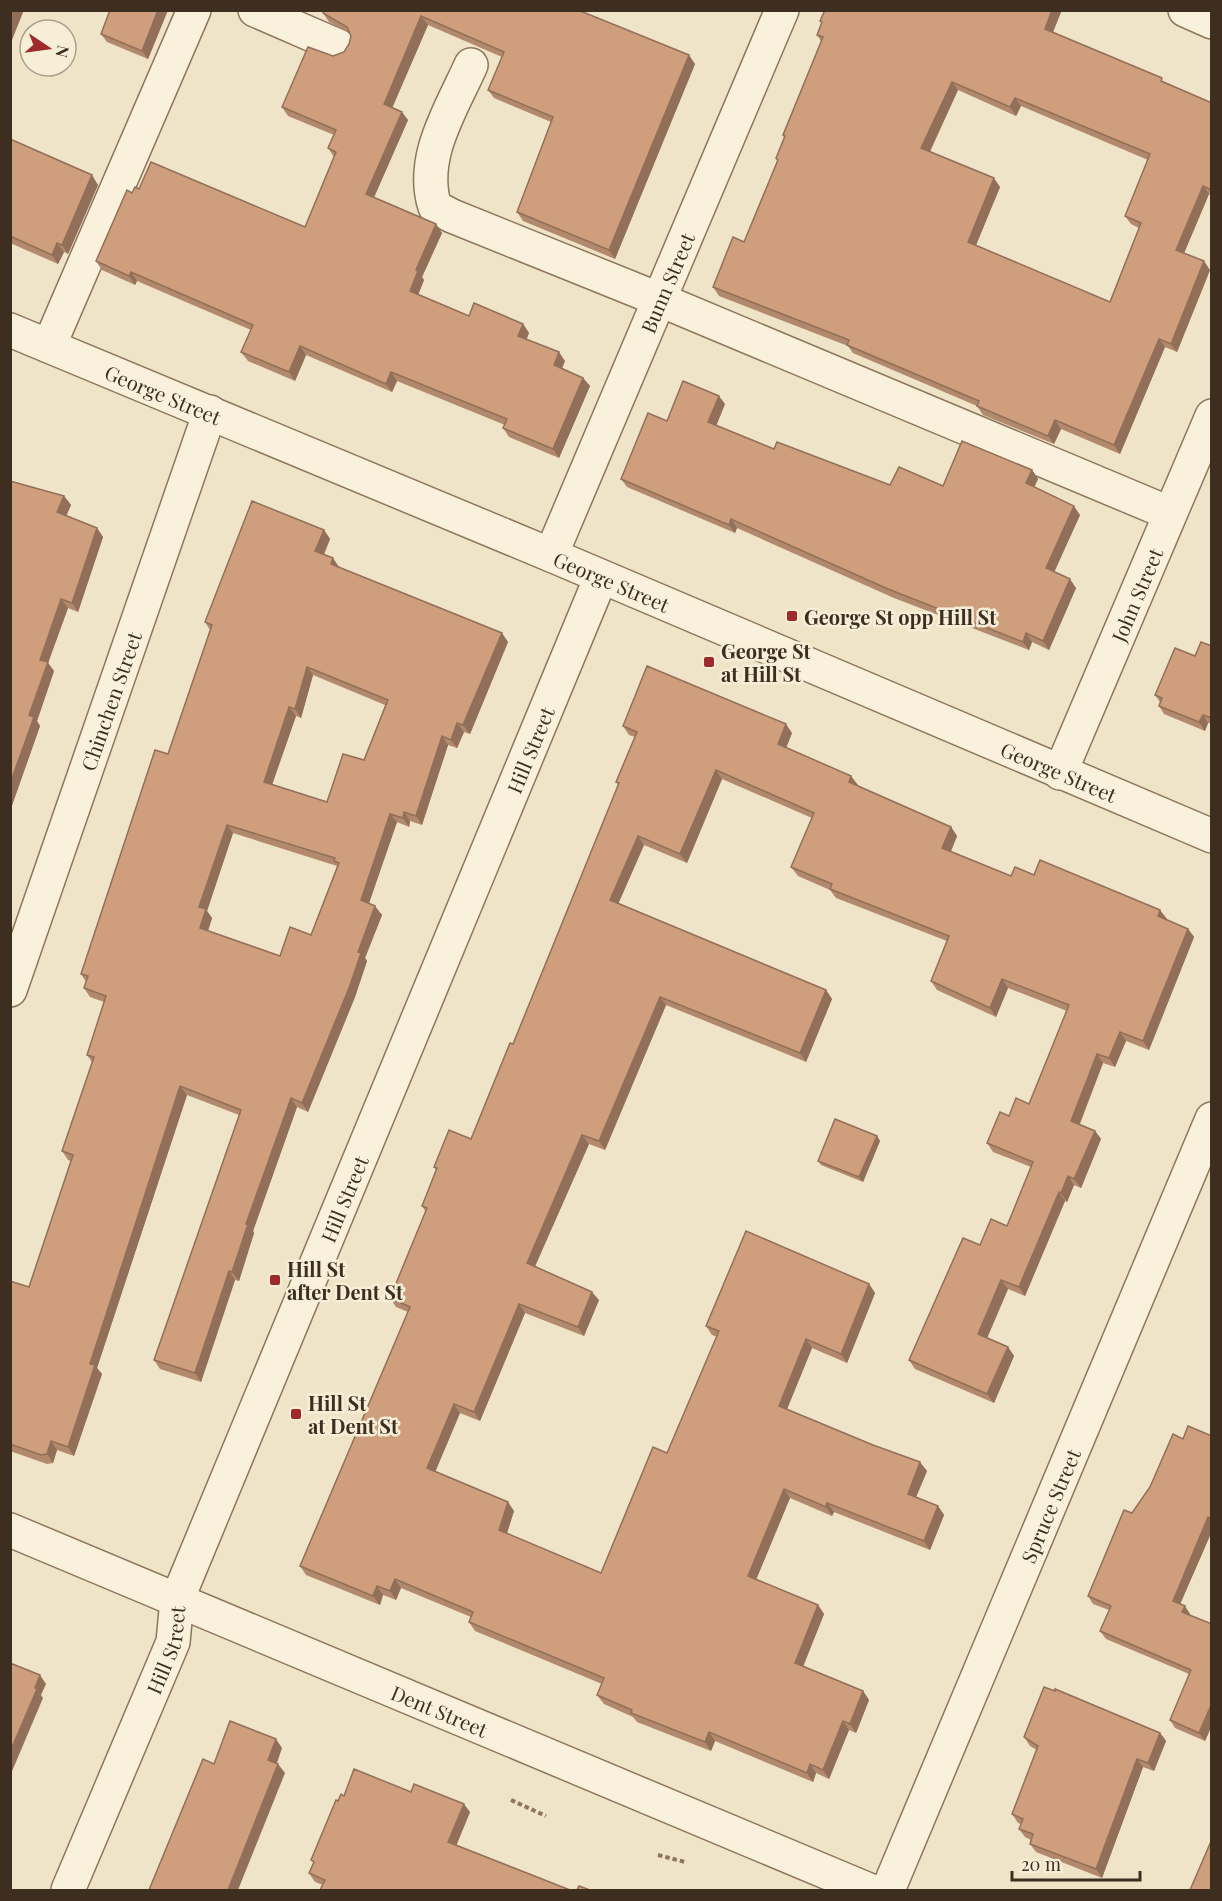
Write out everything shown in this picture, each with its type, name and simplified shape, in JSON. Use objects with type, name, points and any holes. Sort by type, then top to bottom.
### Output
[{"type":"street","points":[[49,346],[194,10]]},
{"type":"street","points":[[255,10],[338,46]]},
{"type":"street","name":"Bunn Street","points":[[551,555],[658,299],[783,10]]},
{"type":"street","points":[[1185,10],[1212,22]]},
{"type":"street","points":[[471,65],[431,156],[429,189],[435,207],[1169,513]]},
{"type":"street","name":"George Street","points":[[10,330],[601,576],[1212,836]]},
{"type":"street","name":"Chinchen Street","points":[[10,990],[210,412]]},
{"type":"street","name":"John Street","points":[[1060,773],[1212,416]]},
{"type":"street","name":"Hill Street","points":[[68,1890],[173,1642],[177,1600],[601,576]]},
{"type":"street","name":"Spruce Street","points":[[888,1890],[1212,1119]]},
{"type":"street","name":"Dent Street","points":[[10,1530],[868,1890]]},
{"type":"path","points":[[511,1800],[546,1816]]},
{"type":"path","points":[[658,1855],[685,1862]]},
{"type":"building","points":[[110,10],[158,10],[142,51],[101,34]]},
{"type":"building","points":[[324,10],[578,10],[689,55],[609,250],[517,212],[553,117],[488,90],[504,52],[421,16],[384,104],[402,112],[366,194],[436,224],[416,270],[418,271],[410,291],[469,316],[474,303],[523,324],[518,336],[559,352],[554,365],[583,378],[553,449],[503,428],[507,419],[391,372],[386,384],[300,346],[289,372],[241,352],[253,325],[131,272],[129,276],[96,261],[127,190],[132,193],[135,187],[139,189],[151,162],[305,227],[336,152],[328,148],[336,130],[282,107],[308,47],[333,56],[344,52],[349,44],[351,36],[347,27],[323,13]]},
{"type":"building","points":[[825,10],[1052,10],[1045,29],[1162,78],[1161,81],[1212,103],[1212,190],[1203,186],[1176,250],[1204,261],[1171,344],[1159,339],[1114,445],[1055,420],[1048,436],[977,406],[979,401],[847,345],[849,340],[713,287],[733,237],[744,242],[778,160],[776,158],[785,136],[783,135],[823,37],[817,35],[822,22],[820,21]],"holes":[[[952,82],[1010,107],[1015,98],[1150,154],[1125,216],[1141,223],[1110,302],[968,242],[994,178],[921,148]]]},
{"type":"building","points":[[10,139],[92,175],[62,245],[57,243],[52,255],[10,236]]},
{"type":"building","points":[[683,381],[719,396],[708,422],[774,449],[777,442],[890,485],[899,467],[943,486],[962,441],[1032,470],[1026,483],[1074,506],[1046,568],[1070,579],[1043,641],[1026,633],[1023,642],[888,589],[731,519],[729,525],[621,479],[648,413],[667,421]]},
{"type":"building","points":[[10,481],[64,496],[57,512],[97,528],[72,603],[61,599],[40,660],[48,662],[29,715],[34,717],[10,784]]},
{"type":"building","points":[[252,501],[324,530],[315,551],[333,558],[331,564],[502,633],[463,725],[457,723],[451,740],[442,736],[416,816],[404,812],[403,818],[390,814],[361,900],[375,906],[358,952],[361,953],[349,988],[302,1103],[291,1098],[195,1373],[154,1360],[241,1110],[180,1086],[90,1364],[95,1365],[68,1447],[51,1441],[47,1454],[41,1455],[10,1444],[10,1281],[29,1287],[73,1155],[62,1151],[94,1057],[87,1055],[106,996],[84,988],[88,976],[81,974],[155,750],[168,754],[212,625],[205,622]],"holes":[[[307,667],[388,700],[364,760],[343,754],[327,802],[264,782],[289,707],[295,709]],[[227,825],[335,858],[334,861],[339,863],[311,935],[290,927],[280,956],[200,928],[206,909],[199,907]]]},
{"type":"building","points":[[1201,642],[1212,646],[1212,718],[1203,715],[1199,722],[1159,706],[1162,698],[1155,695],[1175,648],[1195,656]]},
{"type":"building","points":[[647,666],[786,724],[778,744],[851,776],[849,782],[951,827],[942,848],[1011,876],[1015,867],[1034,875],[1040,860],[1160,910],[1158,916],[1188,929],[1143,1041],[1120,1032],[1109,1058],[1097,1054],[1071,1121],[1095,1131],[1074,1179],[1068,1176],[1061,1193],[1059,1192],[1019,1287],[1001,1280],[978,1334],[1008,1347],[987,1394],[909,1360],[963,1238],[980,1245],[991,1219],[1007,1226],[1033,1162],[987,1143],[1000,1112],[1009,1116],[1016,1098],[1029,1104],[1069,1005],[1002,979],[990,1008],[931,981],[949,936],[830,889],[832,884],[791,867],[814,813],[716,770],[680,854],[638,836],[610,900],[826,990],[800,1053],[660,997],[599,1141],[582,1135],[527,1263],[592,1292],[578,1327],[519,1304],[474,1412],[454,1404],[427,1468],[508,1502],[499,1530],[601,1573],[653,1447],[667,1453],[719,1331],[706,1326],[746,1231],[869,1284],[841,1354],[806,1339],[779,1406],[920,1462],[908,1494],[938,1506],[924,1541],[827,1503],[826,1507],[784,1489],[748,1576],[818,1605],[795,1663],[863,1691],[850,1724],[843,1721],[823,1770],[810,1764],[807,1773],[709,1732],[705,1742],[631,1713],[632,1710],[597,1695],[604,1678],[469,1622],[473,1612],[395,1579],[390,1591],[377,1586],[373,1596],[300,1566],[410,1307],[390,1298],[427,1208],[422,1206],[437,1168],[434,1167],[449,1130],[471,1139],[510,1043],[513,1044],[619,783],[616,782],[637,732],[623,726]]},
{"type":"building","points":[[835,1119],[877,1136],[859,1177],[818,1161]]},
{"type":"building","points":[[1188,1426],[1212,1436],[1212,1519],[1208,1517],[1173,1601],[1185,1606],[1182,1612],[1212,1624],[1212,1703],[1199,1733],[1170,1720],[1191,1670],[1100,1631],[1111,1606],[1088,1596],[1124,1510],[1132,1513],[1150,1487],[1173,1434],[1183,1439]]},
{"type":"building","points":[[10,1663],[40,1675],[35,1688],[37,1689],[10,1752]]},
{"type":"building","points":[[1044,1687],[1055,1691],[1055,1689],[1160,1733],[1148,1763],[1137,1759],[1096,1869],[1030,1844],[1033,1834],[1019,1829],[1023,1819],[1012,1814],[1038,1746],[1024,1737]]},
{"type":"building","points":[[230,1721],[276,1739],[268,1760],[278,1764],[228,1890],[149,1890],[203,1759],[214,1764]]},
{"type":"building","points":[[354,1769],[411,1792],[414,1784],[464,1804],[448,1842],[570,1890],[320,1890],[325,1880],[309,1873],[314,1862],[311,1860],[336,1800],[338,1801],[341,1794],[344,1796]]},
{"type":"building","points":[[1212,1839],[1212,1890],[1190,1890]]},
{"type":"building","points":[[579,1886],[590,1890],[577,1890]]},
{"type":"place","name":"George St opp Hill St","points":[[792,616]]},
{"type":"place","name":"George St at Hill St","points":[[709,662]]},
{"type":"place","name":"Hill St after Dent St","points":[[275,1280]]},
{"type":"place","name":"Hill St at Dent St","points":[[296,1414]]}]
